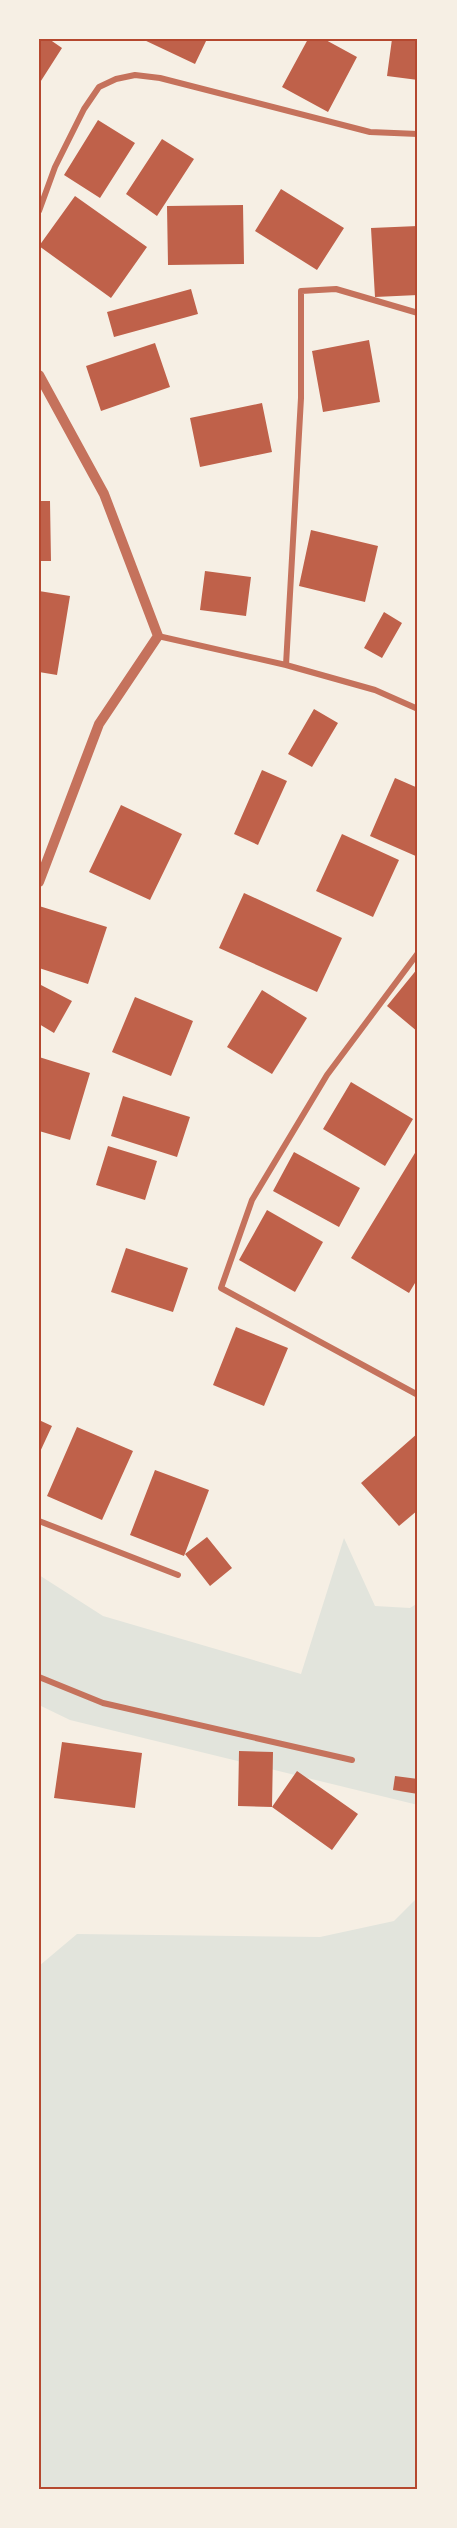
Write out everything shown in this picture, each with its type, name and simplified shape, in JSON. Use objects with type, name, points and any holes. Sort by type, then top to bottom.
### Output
[{"type":"street","points":[[39,211],[55,167],[84,109],[99,87],[116,79],[135,75],[160,78],[370,132],[418,134]]},
{"type":"street","points":[[286,665],[301,398],[301,291],[336,289],[418,313]]},
{"type":"street","points":[[39,375],[104,494],[158,636]]},
{"type":"street","points":[[158,636],[286,665],[375,690],[418,709]]},
{"type":"street","points":[[39,882],[99,724],[158,636]]},
{"type":"street","points":[[418,953],[327,1075],[252,1200],[221,1288],[418,1395]]},
{"type":"street","points":[[39,1521],[178,1575]]},
{"type":"street","points":[[39,1677],[103,1702],[352,1760]]},
{"type":"shaded area","points":[[344,1538],[375,1606],[410,1608],[418,1603],[418,1805],[70,1720],[39,1705],[39,1575],[103,1616],[301,1674]]},
{"type":"shaded area","points":[[418,1897],[418,2489],[39,2489],[39,1966],[77,1934],[320,1937],[394,1921]]},
{"type":"building","points":[[39,39],[49,39],[62,48],[39,84]]},
{"type":"building","points":[[142,39],[207,39],[195,64]]},
{"type":"building","points":[[308,39],[324,39],[357,57],[328,112],[282,87]]},
{"type":"building","points":[[392,39],[418,39],[418,80],[387,76]]},
{"type":"building","points":[[98,120],[135,143],[100,198],[64,175]]},
{"type":"building","points":[[162,139],[194,159],[157,216],[126,194]]},
{"type":"building","points":[[281,189],[344,228],[317,270],[255,231]]},
{"type":"building","points":[[75,196],[147,247],[111,298],[39,246]]},
{"type":"building","points":[[243,205],[244,264],[168,265],[167,206]]},
{"type":"building","points":[[418,226],[418,295],[375,297],[371,228]]},
{"type":"building","points":[[191,289],[198,314],[114,337],[107,312]]},
{"type":"building","points":[[369,340],[380,402],[323,412],[312,351]]},
{"type":"building","points":[[155,343],[170,387],[101,411],[86,366]]},
{"type":"building","points":[[262,403],[272,452],[200,467],[190,418]]},
{"type":"building","points":[[39,501],[50,501],[51,561],[39,561]]},
{"type":"building","points":[[311,530],[378,546],[365,602],[299,586]]},
{"type":"building","points":[[205,571],[251,577],[246,616],[200,610]]},
{"type":"building","points":[[39,591],[70,596],[57,675],[39,672]]},
{"type":"building","points":[[384,612],[402,623],[382,658],[364,648]]},
{"type":"building","points":[[314,709],[338,723],[312,767],[288,754]]},
{"type":"building","points":[[262,770],[287,781],[258,845],[234,834]]},
{"type":"building","points":[[395,778],[418,788],[418,857],[370,836]]},
{"type":"building","points":[[121,805],[182,834],[150,900],[89,872]]},
{"type":"building","points":[[342,834],[399,860],[373,917],[316,891]]},
{"type":"building","points":[[244,893],[342,938],[317,992],[219,948]]},
{"type":"building","points":[[39,906],[107,927],[88,984],[39,968]]},
{"type":"building","points":[[418,968],[418,1032],[387,1006]]},
{"type":"building","points":[[39,984],[72,1001],[54,1033],[39,1024]]},
{"type":"building","points":[[262,990],[307,1018],[272,1074],[227,1047]]},
{"type":"building","points":[[135,997],[193,1021],[171,1076],[112,1052]]},
{"type":"building","points":[[39,1057],[90,1073],[70,1140],[39,1131]]},
{"type":"building","points":[[351,1082],[413,1119],[385,1166],[323,1129]]},
{"type":"building","points":[[123,1096],[190,1117],[177,1157],[111,1136]]},
{"type":"building","points":[[108,1146],[157,1161],[145,1200],[96,1185]]},
{"type":"building","points":[[418,1148],[418,1278],[409,1293],[351,1258]]},
{"type":"building","points":[[294,1152],[360,1188],[339,1227],[273,1191]]},
{"type":"building","points":[[267,1210],[323,1242],[295,1292],[239,1260]]},
{"type":"building","points":[[126,1248],[188,1268],[173,1312],[111,1292]]},
{"type":"building","points":[[236,1327],[288,1348],[264,1406],[213,1385]]},
{"type":"building","points":[[39,1420],[52,1426],[39,1454]]},
{"type":"building","points":[[77,1427],[133,1451],[102,1520],[47,1496]]},
{"type":"building","points":[[418,1433],[418,1510],[399,1526],[361,1483]]},
{"type":"building","points":[[155,1470],[209,1490],[184,1556],[130,1535]]},
{"type":"building","points":[[207,1537],[232,1568],[210,1586],[185,1554]]},
{"type":"building","points":[[62,1742],[142,1753],[135,1808],[54,1798]]},
{"type":"building","points":[[239,1751],[273,1752],[272,1807],[238,1806]]},
{"type":"building","points":[[297,1771],[358,1814],[332,1850],[272,1807]]},
{"type":"building","points":[[395,1776],[418,1779],[418,1794],[393,1790]]}]
